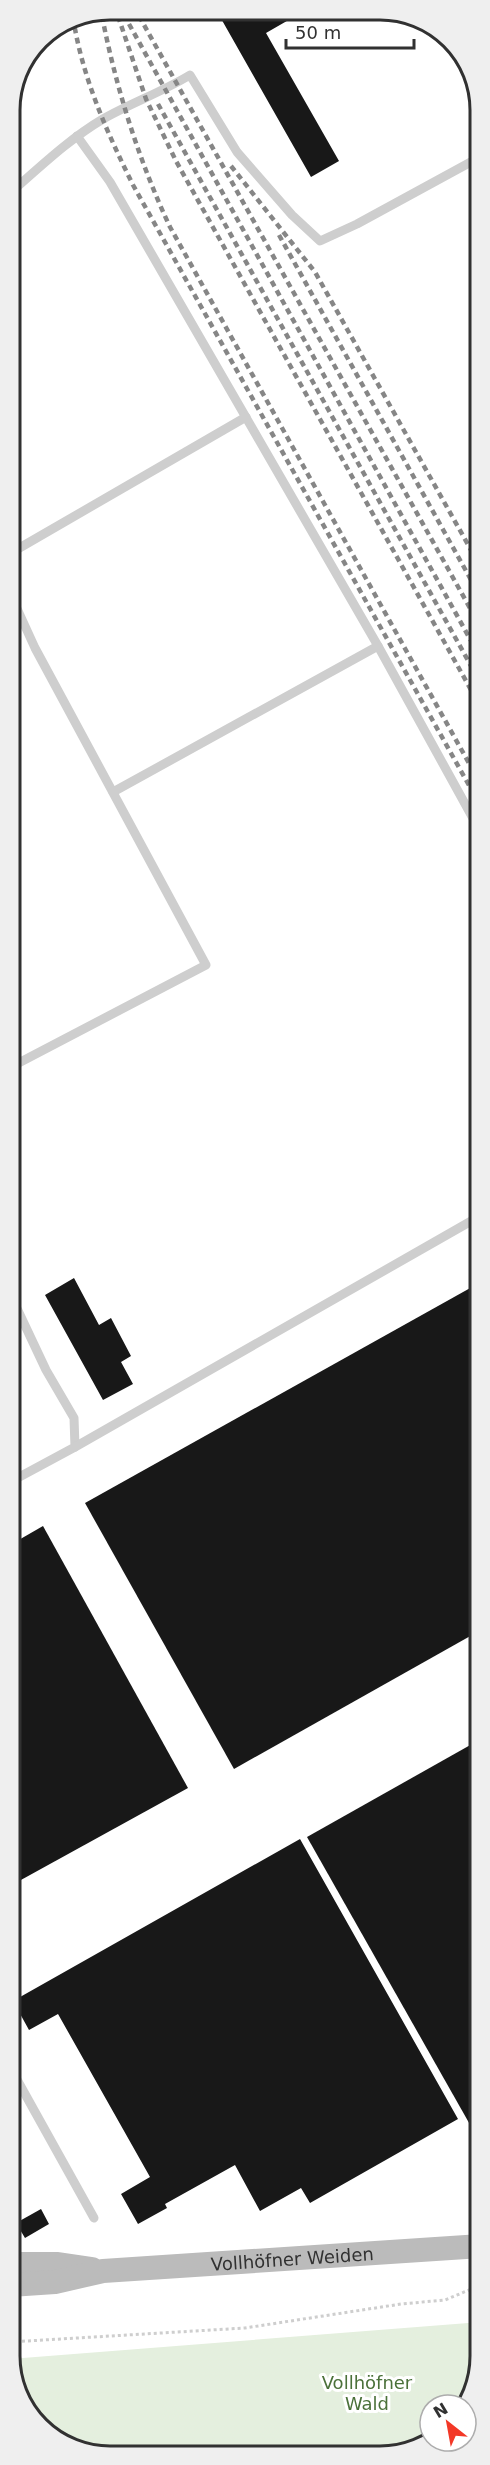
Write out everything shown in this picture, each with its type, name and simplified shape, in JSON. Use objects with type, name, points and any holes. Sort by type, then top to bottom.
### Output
[{"type":"main road","name":"Vollhöfner Weiden","points":[[20,2284],[55,2282],[103,2271],[470,2247]]},
{"type":"main road","name":"Vollhöfner Weiden","points":[[20,2264],[58,2264],[103,2271]]},
{"type":"lane","points":[[20,185],[77,136],[117,111],[146,99],[190,75],[237,152],[292,215],[320,241],[357,224],[470,162]]},
{"type":"lane","points":[[77,136],[110,182],[378,646],[470,813]]},
{"type":"lane","points":[[20,548],[246,417]]},
{"type":"lane","points":[[20,615],[35,648],[206,965],[20,1062]]},
{"type":"lane","points":[[113,792],[378,646]]},
{"type":"lane","points":[[20,1477],[470,1222]]},
{"type":"lane","points":[[20,1315],[46,1370],[74,1418],[75,1447]]},
{"type":"lane","points":[[20,2085],[94,2218]]},
{"type":"path","points":[[20,2341],[245,2328],[401,2304],[446,2300],[470,2290]]},
{"type":"green space","name":"Vollhöfner Wald","points":[[470,2323],[470,2361],[462,2393],[418,2393],[418,2437],[392,2445],[110,2446],[92,2444],[65,2433],[42,2415],[26,2390],[20,2358]]},
{"type":"building","points":[[222,20],[289,20],[266,33],[339,161],[311,177]]},
{"type":"building","points":[[74,1278],[99,1325],[111,1318],[131,1356],[121,1362],[133,1384],[103,1400],[45,1295]]},
{"type":"building","points":[[470,1288],[470,1636],[234,1769],[85,1503]]},
{"type":"building","points":[[43,1526],[188,1788],[20,1880],[20,1539]]},
{"type":"building","points":[[470,1745],[470,2125],[307,1837]]},
{"type":"building","points":[[300,1839],[458,2119],[310,2203],[301,2188],[260,2211],[235,2165],[165,2204],[167,2208],[138,2224],[121,2194],[150,2177],[58,2014],[29,2030],[20,2014],[20,1997]]},
{"type":"building","points":[[41,2209],[49,2224],[25,2238],[20,2230],[20,2221]]},
{"type":"railway","points":[[103,20],[114,70],[130,124],[148,176],[170,227],[470,765]]},
{"type":"railway","points":[[119,20],[146,99],[176,161],[470,688]]},
{"type":"railway","points":[[141,20],[470,608]]},
{"type":"railway","points":[[129,24],[470,639]]},
{"type":"railway","points":[[75,27],[82,61],[96,103],[133,185],[470,787]]},
{"type":"railway","points":[[158,104],[470,664]]},
{"type":"railway","points":[[231,166],[315,272],[470,548]]},
{"type":"railway","points":[[279,235],[470,578]]}]
